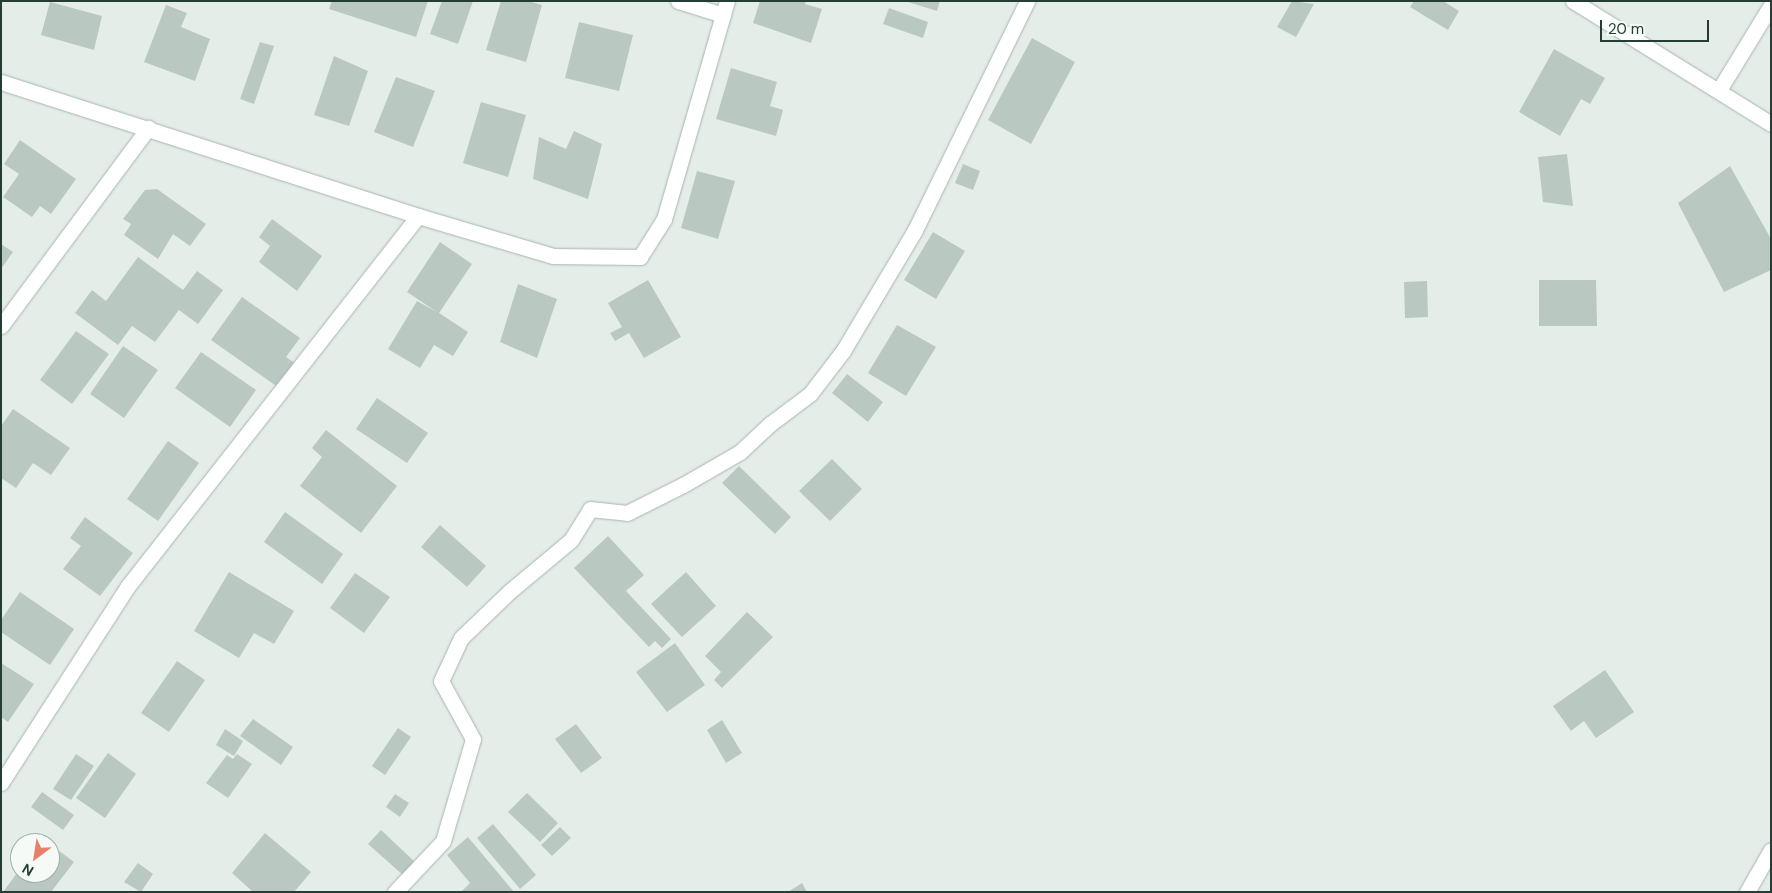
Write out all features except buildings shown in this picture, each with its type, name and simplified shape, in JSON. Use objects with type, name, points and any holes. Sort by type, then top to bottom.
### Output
[{"type":"street","points":[[1,82],[418,216],[554,256],[640,258],[664,219],[725,8],[678,1]]},
{"type":"street","points":[[395,892],[443,841],[473,739],[441,681],[461,638],[510,590],[571,540],[590,509],[627,513],[683,485],[740,452],[770,424],[810,394],[843,351],[915,230],[1027,1]]},
{"type":"street","points":[[1573,1],[1771,124]]},
{"type":"street","points":[[1719,90],[1771,5]]},
{"type":"street","points":[[1,326],[148,128]]},
{"type":"street","points":[[1,783],[128,586],[418,216]]},
{"type":"street","points":[[1747,892],[1769,860]]}]
